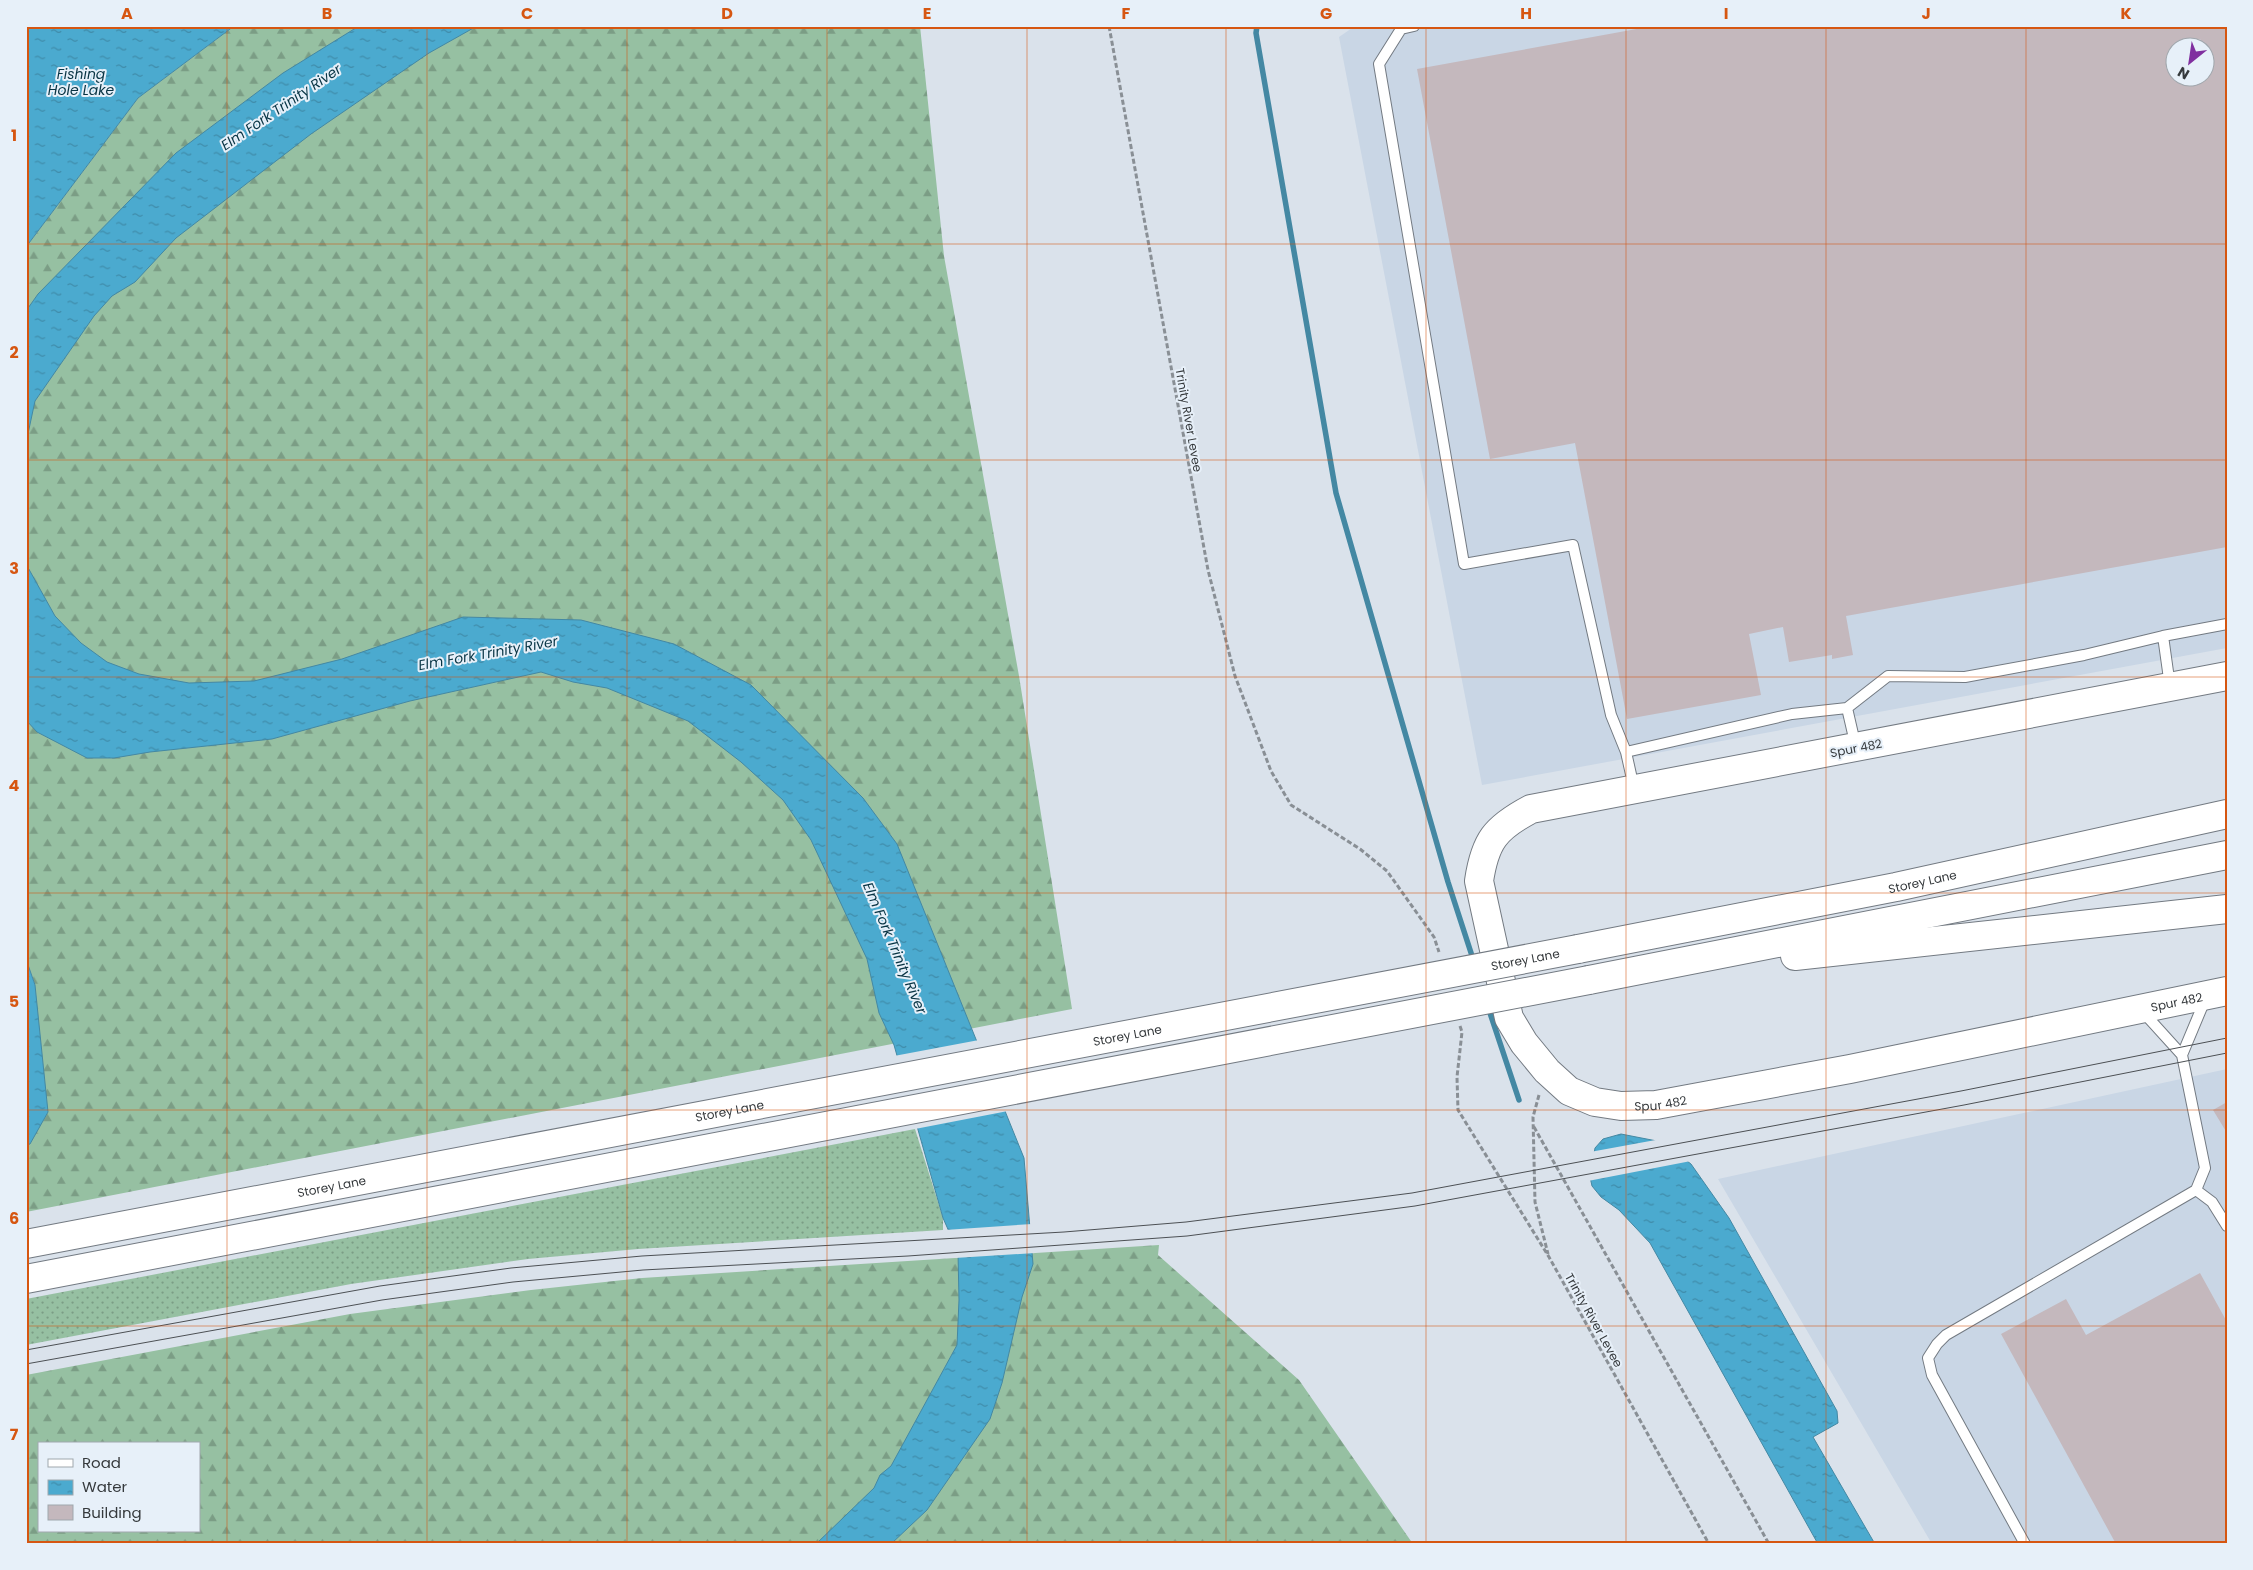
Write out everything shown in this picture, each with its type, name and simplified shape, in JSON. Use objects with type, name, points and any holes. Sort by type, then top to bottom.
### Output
[{"type":"main road","name":"Spur 482","points":[[2217,993],[1850,1070],[1656,1105],[1621,1106],[1595,1102],[1570,1091],[1547,1071],[1524,1043],[1509,1018],[1479,881],[1482,862],[1493,836],[1508,821],[1531,809],[1635,791],[2227,676]]},
{"type":"main road","name":"Storey Lane","points":[[26,1244],[1896,887],[2227,814]]},
{"type":"main road","points":[[26,1279],[1679,963],[2227,855]]},
{"type":"main road","points":[[1679,963],[1870,950],[2227,909]]},
{"type":"lane","points":[[1414,26],[1400,29],[1379,64],[1464,564],[1573,545],[1611,715],[1626,752],[1635,791]]},
{"type":"lane","points":[[1626,752],[1792,714],[1847,708],[1888,676],[1965,677],[2227,624]]},
{"type":"lane","points":[[2163,636],[2170,687]]},
{"type":"lane","points":[[1847,708],[1856,748]]},
{"type":"lane","points":[[2182,1055],[2217,993]]},
{"type":"lane","points":[[2024,1544],[1932,1375],[1928,1358],[1937,1344],[1946,1336],[2196,1190],[2205,1168],[2182,1055],[2140,1009]]},
{"type":"lane","points":[[2196,1190],[2212,1202],[2227,1226]]},
{"type":"path","name":"Trinity River Levee","points":[[1109,26],[1208,570],[1235,676],[1271,770],[1291,805],[1360,849],[1387,871],[1434,937],[1440,956]]},
{"type":"path","name":"Trinity River Levee","points":[[1459,1022],[1462,1032],[1457,1077],[1458,1110],[1549,1257],[1709,1544]]},
{"type":"path","points":[[1547,1071],[1533,1117],[1535,1202],[1549,1257]]},
{"type":"path","points":[[1534,1127],[1769,1544]]},
{"type":"shaded area","points":[[1355,26],[2227,26],[2227,648],[1482,785],[1339,37]]},
{"type":"shaded area","points":[[2227,1069],[2227,1544],[1932,1544],[1718,1179]]},
{"type":"green space","points":[[234,26],[920,26],[944,256],[1019,676],[1072,1009],[26,1212],[26,1145],[30,1143],[35,985],[26,959],[26,247],[138,98]]},
{"type":"green space","points":[[915,1129],[943,1218],[943,1230],[638,1249],[528,1259],[351,1284],[26,1345],[26,1299]]},
{"type":"green space","points":[[1159,1245],[1158,1255],[1299,1380],[1413,1544],[26,1544],[26,1375],[350,1314],[531,1290],[642,1278]]},
{"type":"water","name":"Fishing Hole Lake","points":[[26,26],[234,26],[138,98],[26,247]]},
{"type":"water","name":"Elm Fork Trinity River","points":[[359,26],[477,26],[429,53],[311,134],[176,238],[135,282],[112,296],[94,316],[35,401],[26,443],[26,311],[38,294],[176,153],[283,73]]},
{"type":"water","name":"Elm Fork Trinity River","points":[[26,564],[55,616],[81,643],[107,662],[139,674],[189,683],[254,681],[342,659],[463,617],[581,620],[674,644],[751,685],[863,798],[897,844],[1024,1158],[1033,1264],[1022,1297],[1002,1383],[990,1419],[927,1510],[891,1544],[816,1544],[874,1488],[880,1475],[891,1466],[957,1345],[959,1300],[958,1252],[943,1218],[894,1045],[879,1013],[867,959],[811,840],[783,800],[741,762],[688,721],[607,688],[573,682],[541,672],[410,701],[272,739],[150,752],[114,758],[87,758],[37,732],[26,720]]},
{"type":"water","points":[[26,959],[35,985],[48,1112],[30,1144],[26,1145]]},
{"type":"water","points":[[1621,1134],[1662,1142],[1691,1164],[1729,1218],[1837,1411],[1838,1423],[1813,1437],[1875,1544],[1818,1544],[1650,1243],[1619,1210],[1601,1197],[1592,1186],[1590,1177],[1595,1148],[1603,1139]]},
{"type":"pier","points":[[979,1040],[1008,1111],[915,1129],[894,1056]]},
{"type":"pier","points":[[1661,1139],[1677,1148],[1691,1161],[1588,1181],[1587,1170],[1590,1152]]},
{"type":"pier","points":[[1032,1224],[1035,1253],[955,1258],[945,1230]]},
{"type":"building","points":[[1653,26],[2227,26],[2227,547],[1846,616],[1853,655],[1832,659],[1832,655],[1789,662],[1783,627],[1749,634],[1761,695],[1627,719],[1575,443],[1490,459],[1417,69]]},
{"type":"building","points":[[2227,1102],[2227,1133],[2213,1110]]},
{"type":"building","points":[[2200,1273],[2227,1322],[2227,1544],[2116,1544],[2001,1334],[2066,1299],[2086,1335]]},
{"type":"waterway","points":[[1257,26],[1256,33],[1336,493],[1448,882],[1474,962]]},
{"type":"waterway","points":[[1488,1007],[1519,1100]]},
{"type":"tram line","points":[[26,1350],[380,1286],[511,1268],[642,1256],[1064,1232],[1186,1222],[1412,1193],[1961,1091],[2227,1038]]},
{"type":"tram line","points":[[26,1364],[382,1300],[513,1282],[643,1270],[908,1256],[1187,1236],[1415,1206],[1964,1105],[2227,1053]]}]
